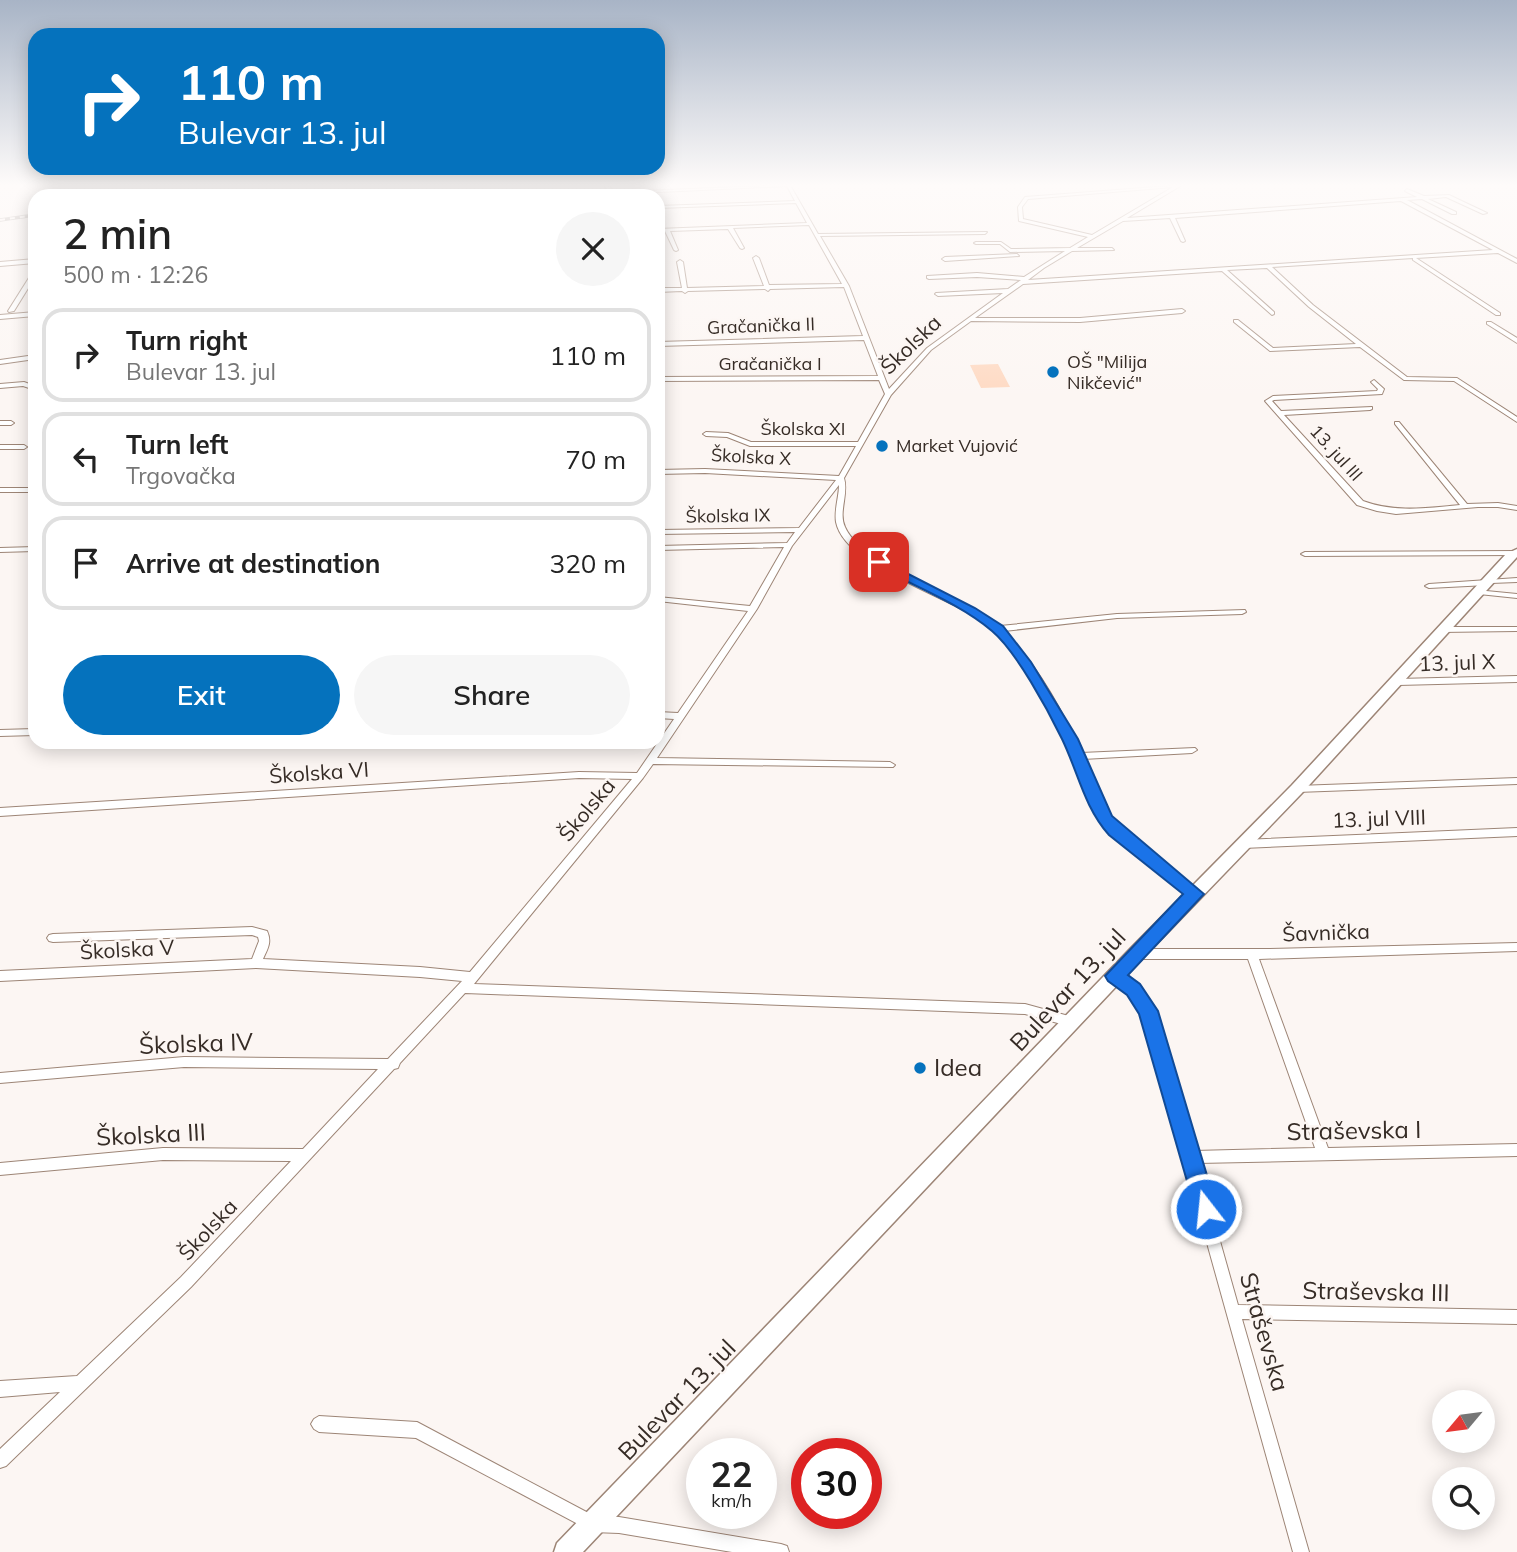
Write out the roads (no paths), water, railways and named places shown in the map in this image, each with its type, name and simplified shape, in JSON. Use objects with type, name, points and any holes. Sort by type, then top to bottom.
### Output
[{"type":"street","points":[[829,257],[845,285],[888,394]]},
{"type":"street","points":[[945,259],[1005,257]]},
{"type":"street","name":"Školska","points":[[665,737],[753,609],[799,530],[841,478],[888,394],[929,349],[950,332],[972,320],[1058,257]]},
{"type":"street","points":[[929,277],[977,275],[1024,281],[1422,257]]},
{"type":"street","points":[[756,258],[768,289]]},
{"type":"street","points":[[1415,258],[1498,314]]},
{"type":"street","points":[[0,264],[28,262]]},
{"type":"street","points":[[680,262],[685,290]]},
{"type":"street","points":[[1268,266],[1311,306],[1406,379],[1455,379],[1517,420]]},
{"type":"street","points":[[1223,269],[1272,313]]},
{"type":"street","points":[[11,311],[28,284]]},
{"type":"street","points":[[665,290],[845,285]]},
{"type":"street","points":[[938,294],[1010,291]]},
{"type":"street","points":[[972,320],[1080,320],[1182,311]]},
{"type":"street","points":[[0,317],[28,315]]},
{"type":"street","points":[[1236,321],[1272,350],[1362,345]]},
{"type":"street","points":[[1489,323],[1517,341]]},
{"type":"street","name":"Gračanička II","points":[[665,344],[865,338]]},
{"type":"street","points":[[0,362],[28,358]]},
{"type":"street","name":"Gračanička I","points":[[665,379],[882,378]]},
{"type":"street","name":"13. jul III","points":[[1374,382],[1381,389],[1380,393],[1268,400],[1360,503],[1371,508],[1385,511],[1465,506],[1517,508]]},
{"type":"street","points":[[0,387],[28,385]]},
{"type":"street","points":[[1279,412],[1370,408]]},
{"type":"street","points":[[0,423],[11,423]]},
{"type":"street","points":[[1397,423],[1465,506]]},
{"type":"street","name":"Školska XI","points":[[706,434],[728,435],[750,444],[861,444]]},
{"type":"street","points":[[0,447],[24,447]]},
{"type":"street","name":"Školska X","points":[[665,472],[705,471],[841,478]]},
{"type":"street","points":[[841,478],[844,482],[840,525],[848,538],[858,549],[901,576],[970,611],[998,629],[1024,662],[1070,739],[1106,821],[1195,894]]},
{"type":"street","points":[[0,490],[28,490]]},
{"type":"street","name":"Školska IX","points":[[665,532],[799,530]]},
{"type":"street","points":[[665,548],[789,545]]},
{"type":"street","points":[[0,550],[28,549]]},
{"type":"street","points":[[1305,554],[1515,554]]},
{"type":"street","name":"Bulevar 13. jul","points":[[566,1552],[1136,954],[1297,789],[1515,554]]},
{"type":"street","points":[[1429,586],[1485,586],[1517,580]]},
{"type":"street","points":[[1485,586],[1517,596]]},
{"type":"street","points":[[665,600],[753,609]]},
{"type":"street","points":[[998,629],[1117,616],[1242,612]]},
{"type":"street","points":[[1443,630],[1517,629]]},
{"type":"street","name":"13. jul X","points":[[1398,682],[1517,679]]},
{"type":"street","points":[[665,715],[678,716]]},
{"type":"street","points":[[0,733],[28,732]]},
{"type":"street","name":"Školska","points":[[0,1460],[186,1282],[465,988],[640,776],[657,749]]},
{"type":"street","points":[[1077,756],[1192,750]]},
{"type":"street","points":[[650,761],[890,765]]},
{"type":"street","name":"Školska VI","points":[[0,813],[579,775],[640,776]]},
{"type":"street","points":[[1297,789],[1517,781]]},
{"type":"street","name":"13. jul VIII","points":[[1243,844],[1517,832]]},
{"type":"street","name":"Školska V","points":[[53,938],[252,931],[263,934],[265,941],[256,963]]},
{"type":"street","name":"Šavnička","points":[[1136,954],[1252,954],[1517,947]]},
{"type":"street","points":[[1252,954],[1324,1154]]},
{"type":"street","name":"Školska V","points":[[0,976],[256,963],[473,977]]},
{"type":"street","name":"Straševska","points":[[1115,976],[1133,990],[1148,1011],[1301,1552]]},
{"type":"street","points":[[465,988],[1025,1010],[1072,1022]]},
{"type":"street","name":"Školska IV","points":[[0,1078],[184,1062],[394,1064]]},
{"type":"street","name":"Straševska I","points":[[1191,1157],[1517,1150]]},
{"type":"street","name":"Školska III","points":[[0,1169],[163,1154],[306,1155]]},
{"type":"street","name":"Straševska III","points":[[1235,1312],[1517,1317]]},
{"type":"street","points":[[0,1390],[83,1383]]},
{"type":"street","points":[[319,1424],[417,1430],[593,1524],[619,1525],[781,1552]]},
{"type":"place","name":"OŠ \"Milija Nikčević\"","points":[[1053,372]]},
{"type":"place","name":"Market Vujović","points":[[882,446]]},
{"type":"place","name":"Idea","points":[[920,1068]]}]
